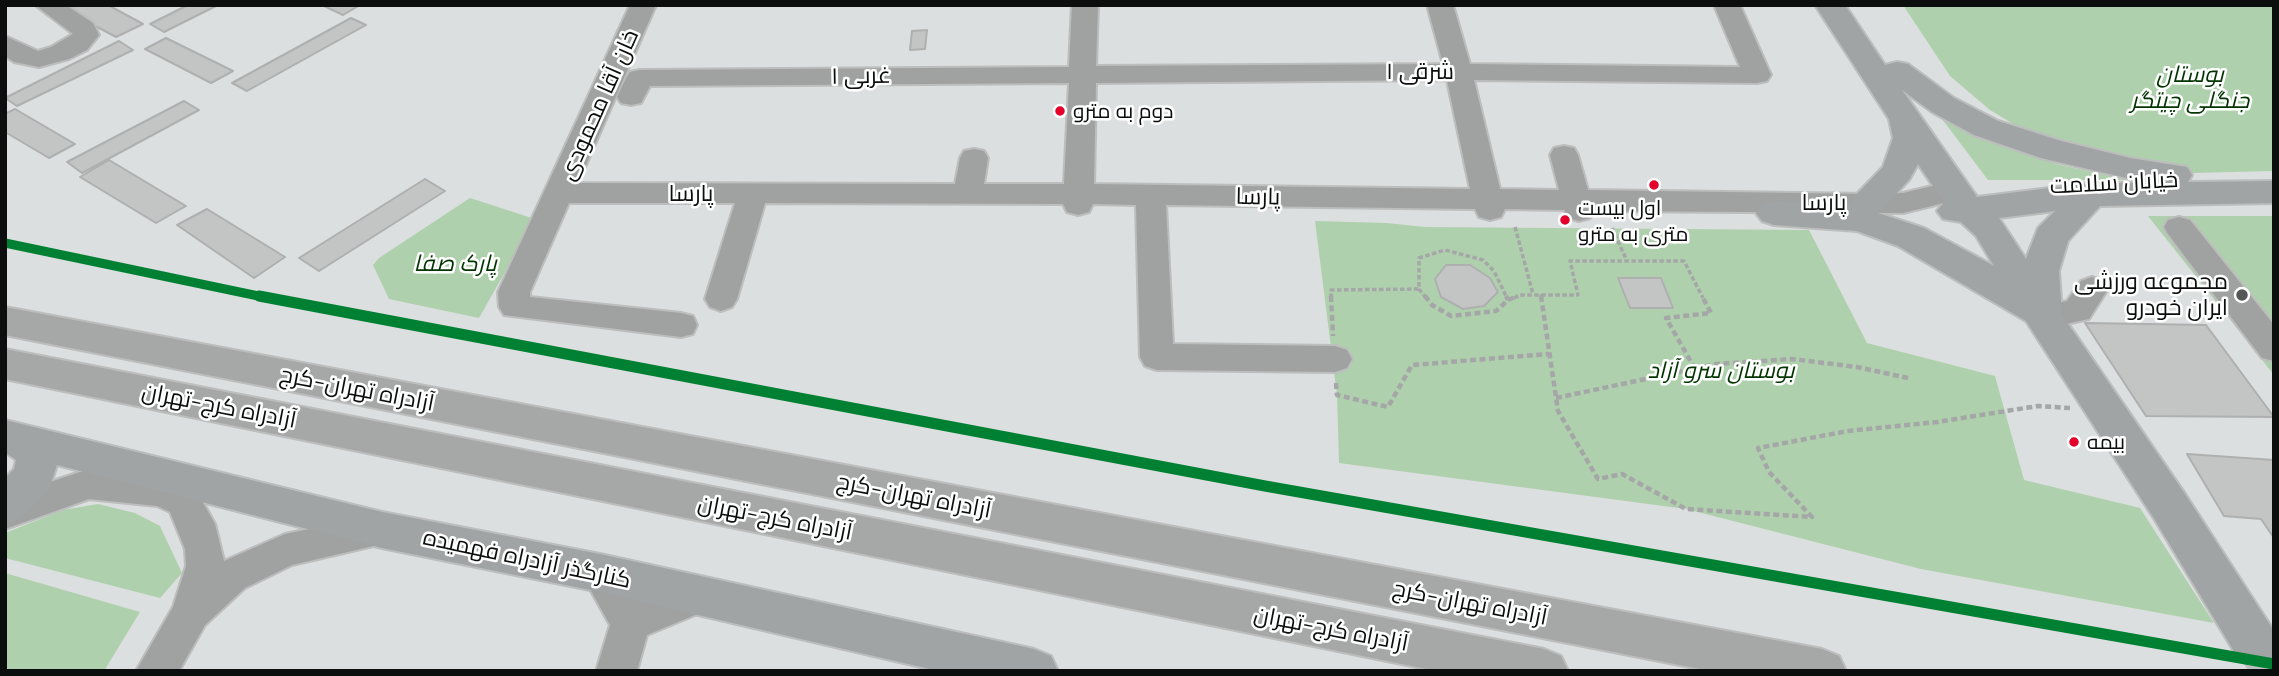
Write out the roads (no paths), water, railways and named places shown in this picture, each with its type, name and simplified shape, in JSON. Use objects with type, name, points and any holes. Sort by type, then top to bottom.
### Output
[{"type":"highway","name":"آزادراه تهران-کرج","points":[[5,321],[1822,671]]},
{"type":"highway","name":"آزادراه کرج-تهران","points":[[5,364],[1479,663],[1544,671]]},
{"type":"main road","points":[[1830,5],[1905,117],[1971,206],[2170,507],[2255,643]]},
{"type":"main road","points":[[1853,5],[1897,71],[1971,206]]},
{"type":"main road","points":[[1897,71],[1942,105],[1986,128],[2053,150],[2130,169],[2202,178]]},
{"type":"main road","points":[[1867,204],[1897,172],[1905,155],[1910,138],[1905,117]]},
{"type":"main road","name":"خیابان سلامت","points":[[1971,206],[2202,178],[2274,178]]},
{"type":"main road","name":"خیابان سلامت","points":[[1971,206],[2091,195],[2274,192]]},
{"type":"main road","points":[[2043,317],[2041,271],[2051,237],[2091,195]]},
{"type":"main road","points":[[1774,213],[1860,219],[1910,237],[1998,285],[2043,317]]},
{"type":"main road","points":[[5,505],[34,477],[38,456],[14,438]]},
{"type":"main road","name":"کنارگذر آزادراه فهمیده","points":[[14,438],[382,530],[700,594],[1034,671]]},
{"type":"main road","points":[[161,491],[237,495]]},
{"type":"street","points":[[5,76],[78,44],[86,35],[84,28],[48,5]]},
{"type":"street","name":"خان آقا محمودی","points":[[643,5],[558,200],[514,292],[515,307],[681,324]]},
{"type":"street","points":[[1078,199],[1085,5]]},
{"type":"street","points":[[1440,5],[1459,72],[1489,205]]},
{"type":"street","name":"۱ شرقی","points":[[1082,74],[1459,72],[1757,75],[1727,5]]},
{"type":"street","points":[[5,44],[23,56],[39,59]]},
{"type":"street","name":"۱ غربی","points":[[635,88],[1082,74]]},
{"type":"street","points":[[1564,155],[1578,207]]},
{"type":"street","points":[[968,194],[974,158]]},
{"type":"street","name":"پارسا","points":[[752,200],[968,194],[1151,201],[1489,205],[1774,213],[1971,206]]},
{"type":"street","name":"پارسا","points":[[558,200],[1078,199]]},
{"type":"street","points":[[721,299],[752,200]]},
{"type":"street","points":[[1151,201],[1157,357],[1335,359]]},
{"type":"street","name":"پارسا","points":[[1578,207],[1903,203],[1971,206]]},
{"type":"street","points":[[2179,227],[2274,349]]},
{"type":"street","points":[[2043,317],[2077,311],[2092,289]]},
{"type":"street","points":[[5,513],[89,484],[161,491],[183,501],[204,549],[205,566],[191,612],[156,671]]},
{"type":"street","points":[[191,612],[231,576],[285,550],[382,530]]},
{"type":"street","points":[[600,573],[631,623],[616,671]]},
{"type":"street","points":[[631,623],[700,594]]},
{"type":"tunnel","points":[[2255,643],[2274,671]]},
{"type":"place","name":"دوم به مترو","points":[[1060,111]]},
{"type":"place","name":"اول بیست متری به مترو","points":[[1565,220]]},
{"type":"place","name":"مجموعه ورزشی ایران خودرو","points":[[2242,295]]},
{"type":"place","name":"بیمه","points":[[2074,442]]},
{"type":"park label","name":"بوستان جنگلی چیتگر","points":[[2190,88]]},
{"type":"park label","name":"پارک صفا","points":[[455,264]]},
{"type":"park label","name":"بوستان سرو آزاد","points":[[1721,371]]}]
